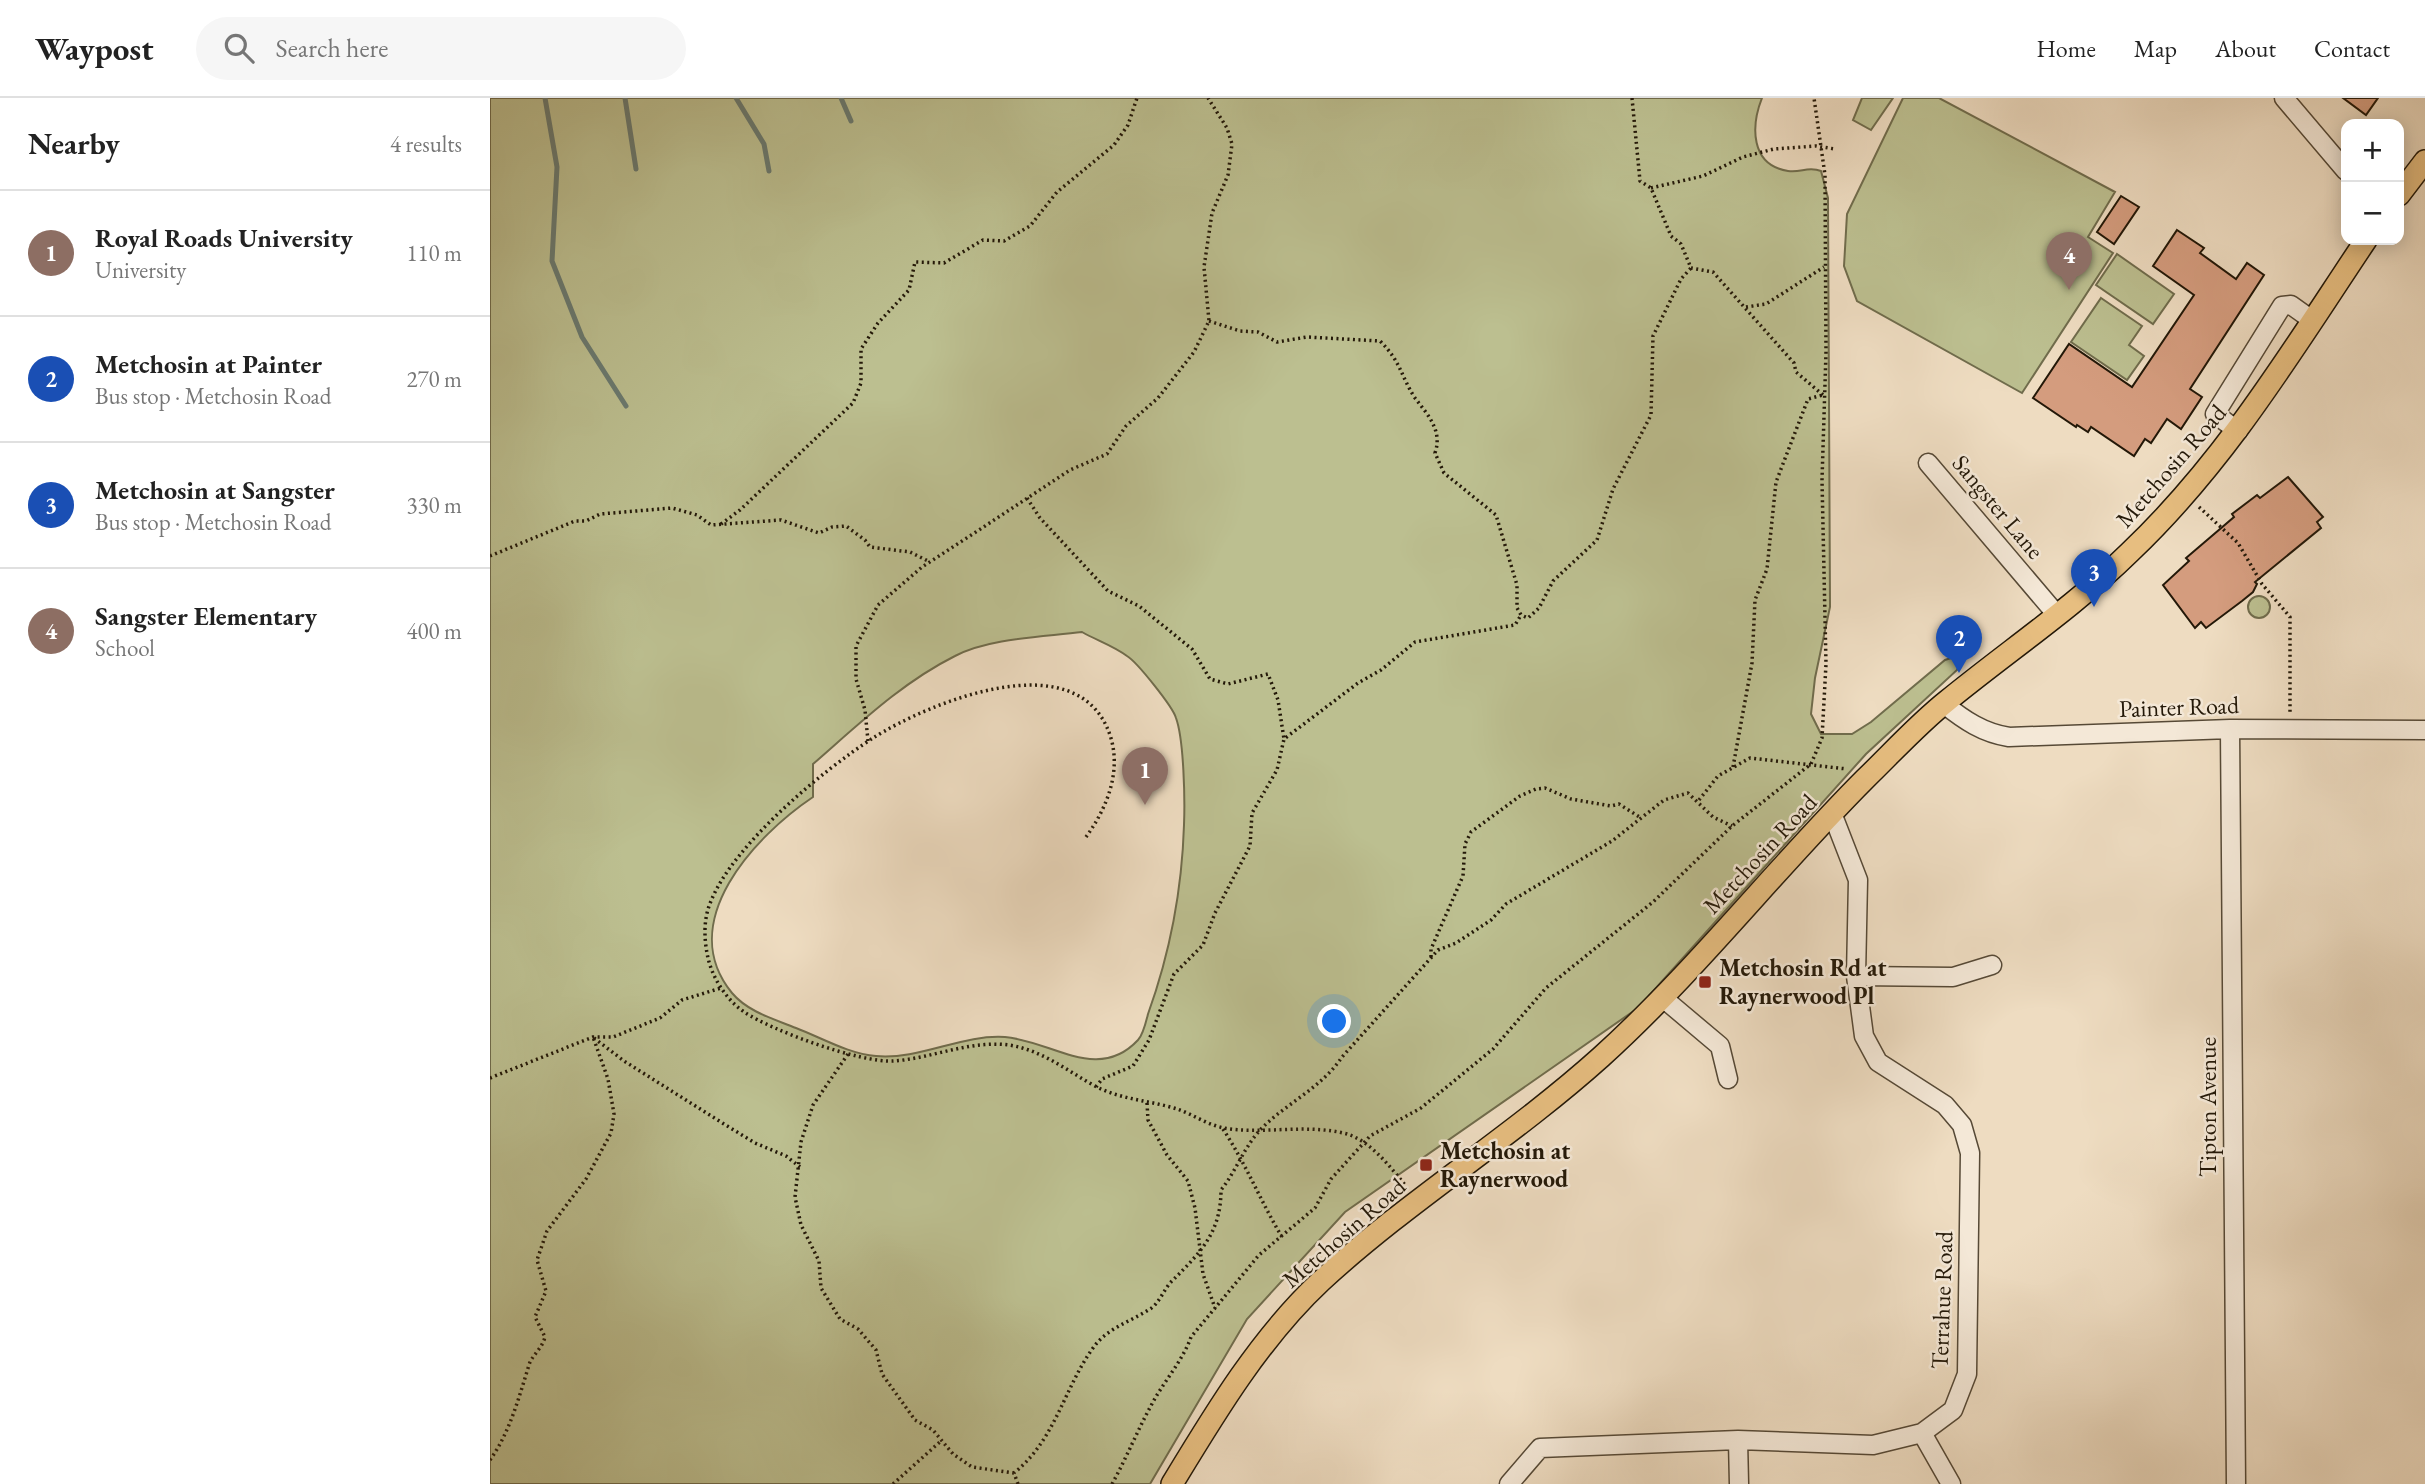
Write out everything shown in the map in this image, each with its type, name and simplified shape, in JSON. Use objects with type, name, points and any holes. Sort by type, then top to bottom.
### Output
[{"type":"main road","points":[[2404,188],[2425,161]]},
{"type":"main road","name":"Metchosin Road","points":[[1172,1484],[1212,1418],[1266,1343],[1320,1282],[1590,1066],[1663,998],[1832,813],[1944,704],[2057,615],[2130,553],[2185,495],[2238,431],[2363,245]]},
{"type":"street","points":[[2284,98],[2341,164]]},
{"type":"street","points":[[2238,431],[2215,414],[2282,306],[2291,304],[2312,320]]},
{"type":"street","name":"Sangster Lane","points":[[1928,463],[2057,615]]},
{"type":"street","name":"Painter Road","points":[[1944,704],[1964,720],[1990,734],[2009,737],[2230,729],[2425,730]]},
{"type":"street","name":"Tipton Avenue","points":[[2230,729],[2236,1484]]},
{"type":"street","name":"Terrahue Road","points":[[1509,1484],[1540,1448],[1738,1440],[1873,1445],[1922,1433],[1953,1410],[1967,1374],[1970,1153],[1962,1125],[1945,1105],[1878,1062],[1864,1036],[1856,976],[1857,880],[1832,813]]},
{"type":"street","points":[[1856,976],[1952,977],[1992,965]]},
{"type":"street","points":[[1663,998],[1720,1046],[1728,1079]]},
{"type":"street","points":[[1922,1433],[1951,1484]]},
{"type":"street","points":[[1738,1440],[1739,1484]]},
{"type":"path","points":[[720,524],[740,510],[853,403],[861,383],[861,349],[878,323],[909,290],[915,262],[944,263],[983,240],[1004,241],[1030,226],[1057,192],[1114,145],[1128,125],[1136,98]]},
{"type":"path","points":[[868,741],[865,710],[856,679],[856,646],[878,605],[930,562],[1027,498],[1070,470],[1107,454],[1126,426],[1158,398],[1194,352],[1209,321],[1204,267],[1212,213],[1228,176],[1232,144],[1227,128],[1208,98]]},
{"type":"path","points":[[1632,98],[1640,181],[1651,188],[1671,236],[1681,244],[1691,268]]},
{"type":"path","points":[[1112,1484],[1170,1371],[1186,1352],[1191,1337],[1259,1255],[1315,1208],[1331,1179],[1364,1142],[1421,1108],[1493,1049],[1546,988],[1653,902],[1732,826],[1811,764],[1822,738],[1826,664],[1823,589],[1823,149],[1814,98]]},
{"type":"path","points":[[1651,188],[1703,176],[1743,157],[1774,149],[1816,146],[1835,149]]},
{"type":"path","points":[[1746,307],[1766,304],[1825,266]]},
{"type":"path","points":[[1209,321],[1240,331],[1258,332],[1277,342],[1307,337],[1380,341],[1397,359],[1415,396],[1432,417],[1437,446],[1435,453],[1444,473],[1496,515],[1517,585],[1517,608],[1521,615],[1528,618],[1539,608],[1553,581],[1597,540],[1613,489],[1651,415],[1653,335],[1681,279],[1691,268]]},
{"type":"path","points":[[1691,268],[1713,272],[1746,307],[1773,343],[1794,363],[1796,373],[1823,395]]},
{"type":"path","points":[[1733,766],[1752,663],[1755,600],[1767,569],[1776,482],[1808,399],[1823,395]]},
{"type":"path","points":[[2185,495],[2238,543],[2262,584],[2289,614],[2290,730]]},
{"type":"path","points":[[1027,498],[1040,518],[1108,592],[1139,606],[1192,649],[1210,679],[1228,684],[1268,674],[1278,700],[1284,739],[1277,770],[1252,813],[1250,846],[1215,913],[1203,945],[1174,974],[1149,1040],[1132,1066],[1102,1079],[1096,1087]]},
{"type":"path","points":[[490,556],[532,537],[600,514],[672,508],[697,515],[711,525],[781,520],[818,533],[832,527],[846,526],[870,547],[910,552],[930,562]]},
{"type":"path","points":[[1284,739],[1358,683],[1381,670],[1415,642],[1515,625],[1521,615]]},
{"type":"path","points":[[1086,837],[1108,796],[1114,754],[1101,718],[1073,693],[1038,684],[987,692],[923,713],[868,741],[778,814],[749,846],[711,899],[705,942],[710,966],[721,988],[746,1013],[864,1060],[893,1061],[981,1045],[1005,1045],[1035,1052],[1061,1064],[1096,1087],[1147,1103],[1175,1108],[1223,1128],[1346,1134],[1364,1142],[1386,1162],[1418,1202]]},
{"type":"path","points":[[1699,800],[1718,776],[1750,758],[1847,769],[1864,780]]},
{"type":"path","points":[[1431,958],[1430,949],[1463,876],[1465,844],[1471,832],[1520,796],[1545,788],[1572,799],[1611,806],[1619,804],[1641,818]]},
{"type":"path","points":[[1014,1474],[1053,1428],[1094,1346],[1121,1322],[1152,1308],[1171,1281],[1193,1262],[1216,1226],[1221,1210],[1221,1190],[1235,1173],[1242,1157],[1262,1128],[1330,1075],[1438,950],[1456,943],[1491,919],[1506,904],[1612,841],[1664,800],[1688,793],[1699,800],[1713,817],[1732,826]]},
{"type":"path","points":[[490,1078],[593,1037],[613,1037],[660,1018],[682,1000],[721,988]]},
{"type":"path","points":[[593,1037],[624,1061],[755,1143],[786,1156],[800,1167]]},
{"type":"path","points":[[490,1460],[501,1445],[523,1393],[530,1361],[541,1351],[545,1338],[535,1317],[546,1292],[537,1260],[547,1231],[586,1179],[611,1133],[614,1114],[608,1079],[593,1037]]},
{"type":"path","points":[[848,1054],[813,1105],[802,1142],[795,1196],[801,1225],[819,1261],[821,1288],[840,1319],[858,1329],[876,1350],[882,1374],[915,1420],[933,1430],[953,1454],[972,1467],[1014,1474]]},
{"type":"path","points":[[1147,1103],[1147,1120],[1167,1155],[1188,1181],[1195,1208],[1203,1274],[1215,1308]]},
{"type":"path","points":[[1223,1128],[1242,1157],[1257,1196],[1282,1237]]},
{"type":"path","points":[[893,1484],[942,1440]]},
{"type":"path","points":[[1014,1474],[1018,1484]]},
{"type":"green space","points":[[490,98],[1762,98],[1755,132],[1760,153],[1766,161],[1788,171],[1821,171],[1828,198],[1830,607],[1815,678],[1811,714],[1821,734],[1852,734],[1871,722],[1945,660],[1960,655],[1961,661],[1957,670],[1866,754],[1638,1008],[1345,1212],[1247,1319],[1150,1484],[490,1484]],"holes":[[[1082,632],[1132,660],[1173,712],[1181,740],[1184,814],[1178,897],[1163,968],[1138,1040],[1123,1052],[1107,1058],[1091,1059],[1005,1037],[973,1039],[909,1054],[876,1056],[836,1045],[762,1014],[738,1000],[716,966],[712,938],[717,910],[729,883],[747,857],[768,834],[813,797],[813,764],[898,692],[955,656],[984,645]]]},
{"type":"green space","points":[[1862,98],[1893,98],[1871,130],[1853,120]]},
{"type":"green space","points":[[1903,98],[1939,98],[2115,192],[2088,237],[2113,253],[2022,393],[1857,301],[1844,266],[1847,214]]},
{"type":"green space","points":[[2117,254],[2174,294],[2153,324],[2096,285]]},
{"type":"green space","points":[[2101,298],[2142,326],[2129,345],[2144,356],[2127,380],[2071,342]]},
{"type":"green space","points":[[2259,596],[2267,599],[2270,607],[2267,615],[2259,618],[2251,615],[2248,607],[2251,599]]},
{"type":"building","points":[[2343,98],[2378,98],[2366,115]]},
{"type":"building","points":[[2121,196],[2139,207],[2114,244],[2097,232]]},
{"type":"building","points":[[2177,230],[2204,248],[2200,253],[2236,279],[2247,263],[2264,275],[2190,389],[2202,397],[2181,429],[2167,419],[2151,443],[2145,439],[2134,456],[2091,427],[2088,432],[2077,425],[2076,427],[2033,398],[2069,344],[2132,387],[2194,295],[2153,266]]},
{"type":"building","points":[[2288,477],[2323,517],[2317,522],[2321,528],[2255,582],[2257,584],[2253,592],[2242,601],[2206,628],[2201,622],[2195,628],[2163,585],[2189,561],[2186,558],[2234,517],[2232,514]]},
{"type":"waterway","points":[[545,98],[557,167],[552,261],[582,337],[626,406]]},
{"type":"waterway","points":[[625,98],[636,169]]},
{"type":"waterway","points":[[736,98],[764,144],[769,171]]},
{"type":"waterway","points":[[841,98],[851,121]]},
{"type":"place","name":"Sangster Elementary","points":[[2069,290]]},
{"type":"place","name":"Metchosin at Sangster","points":[[2094,607]]},
{"type":"place","name":"Metchosin at Painter","points":[[1959,673]]},
{"type":"place","name":"Royal Roads University","points":[[1145,805]]},
{"type":"place","name":"Metchosin Rd at Raynerwood Pl","points":[[1705,982]]},
{"type":"place","name":"Metchosin at Raynerwood","points":[[1426,1165]]}]
